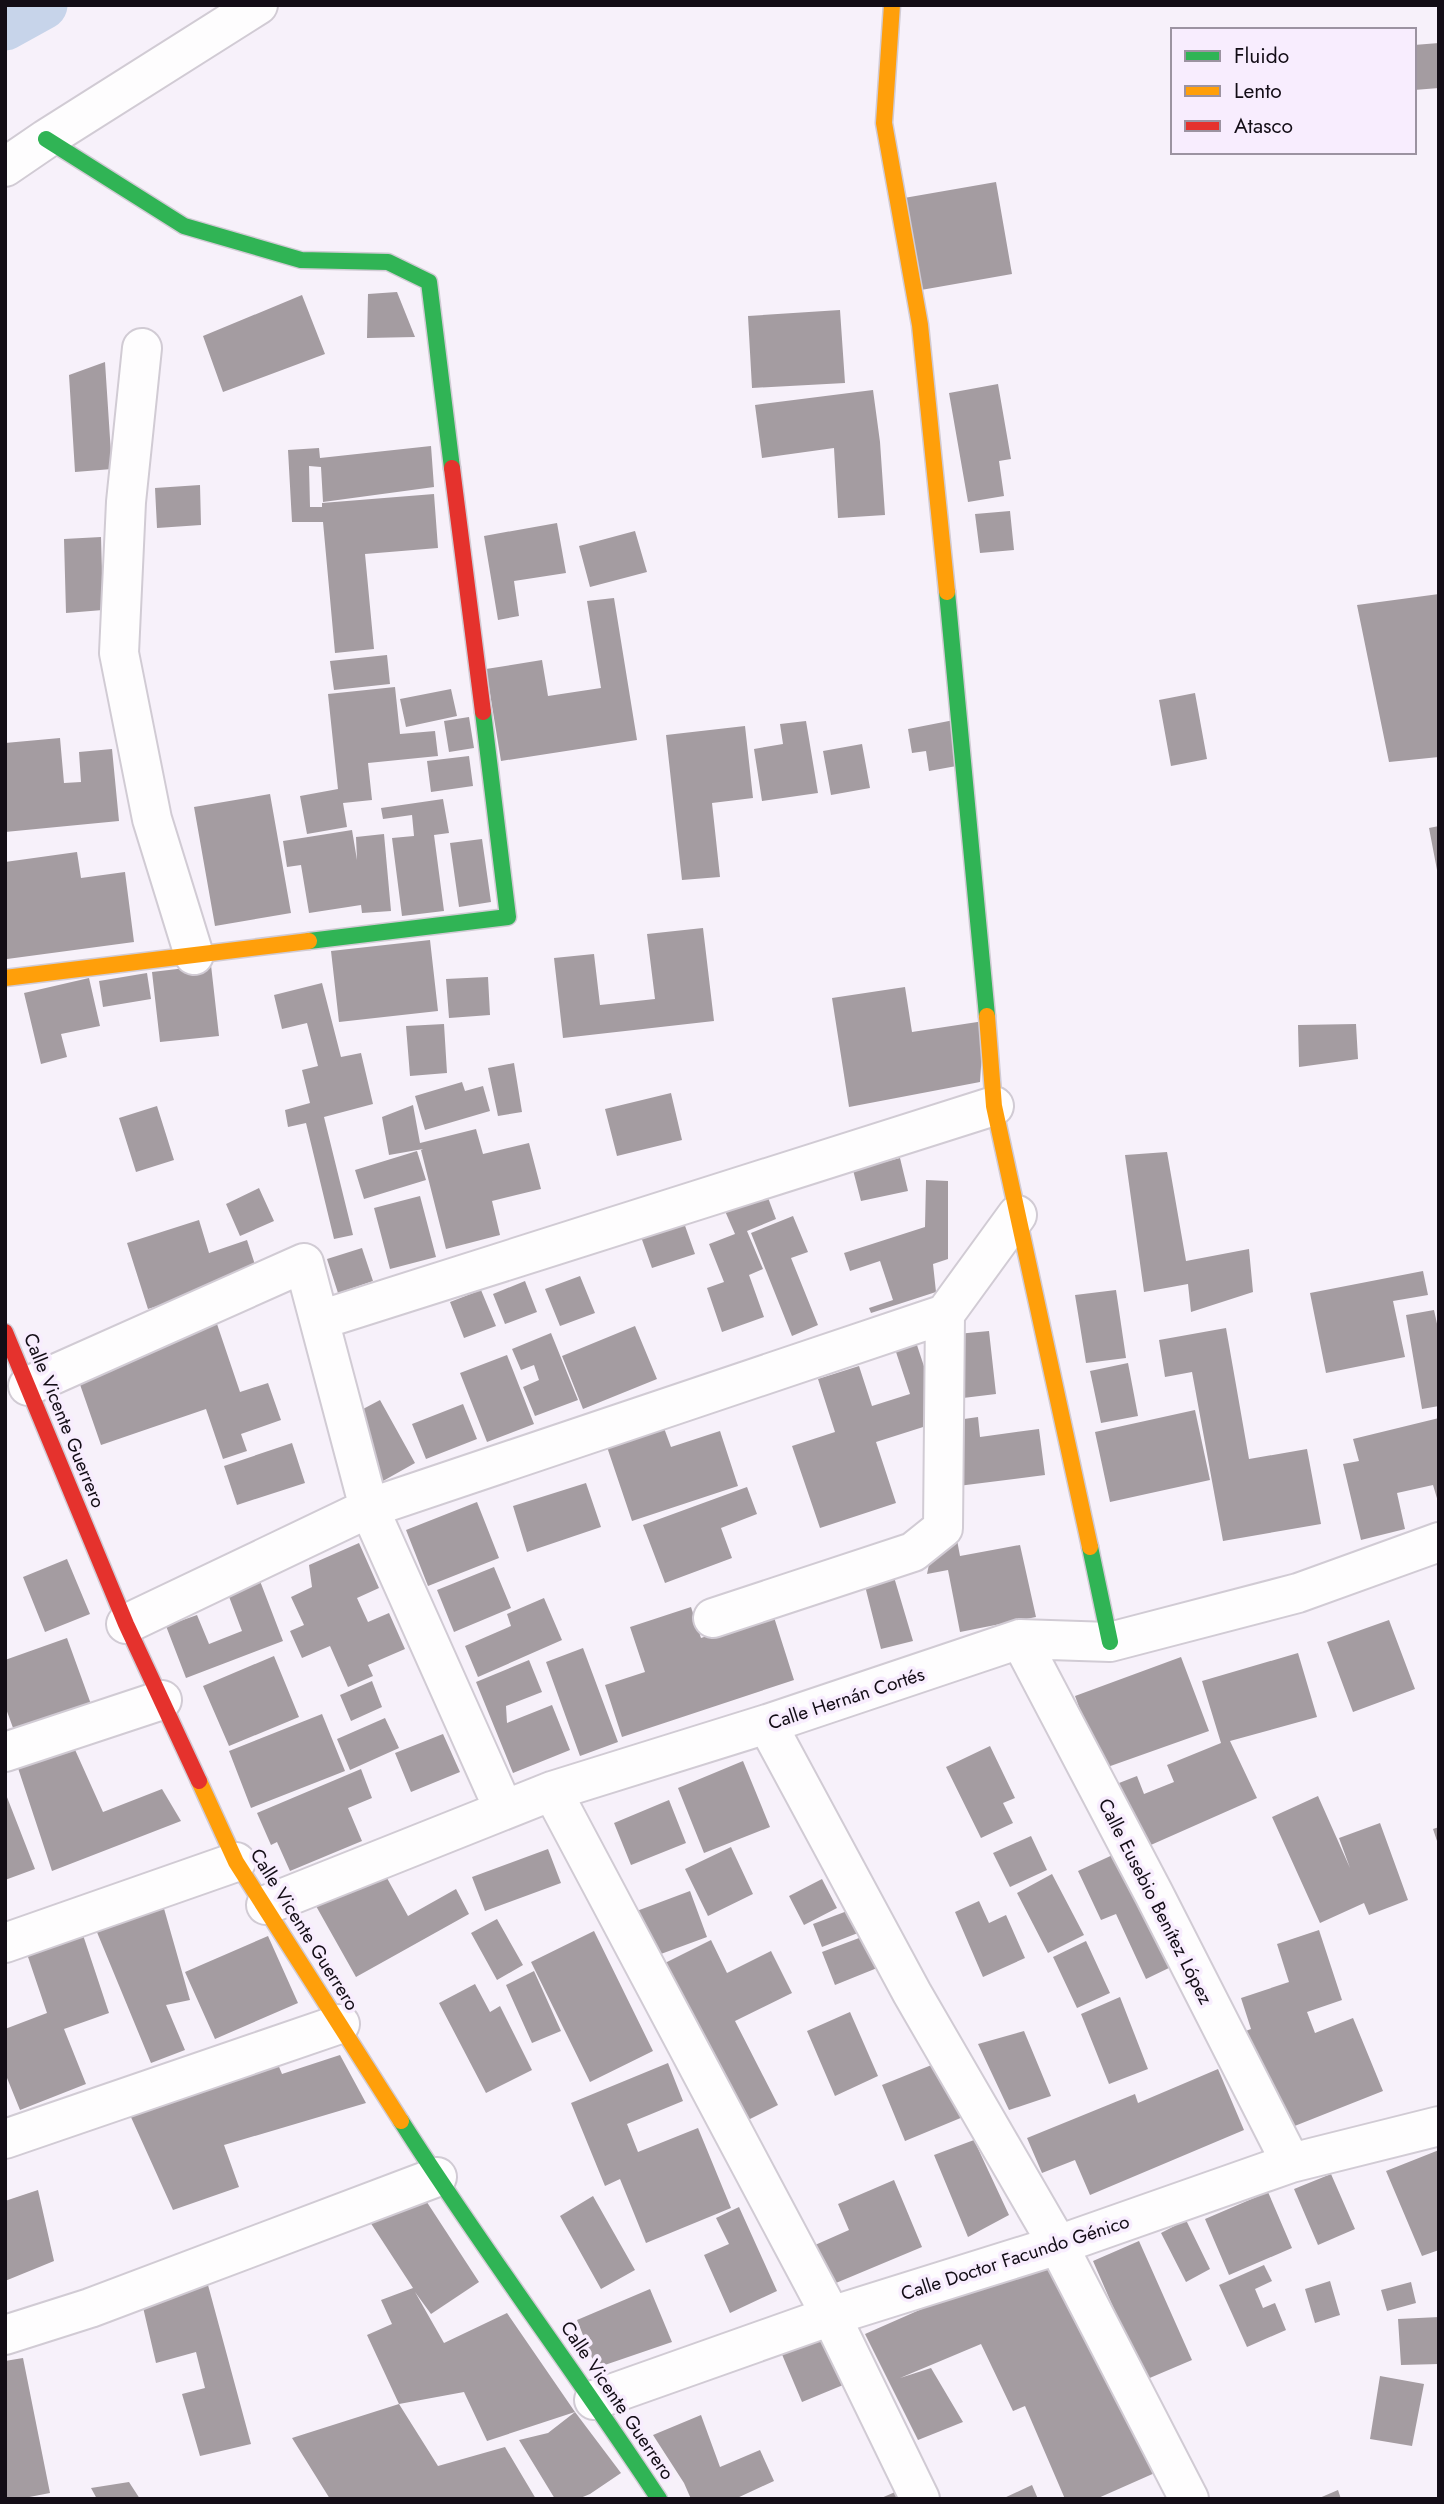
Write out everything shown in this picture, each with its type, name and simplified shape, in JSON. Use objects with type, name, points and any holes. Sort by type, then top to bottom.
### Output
[{"type":"street","points":[[5,167],[258,5]]},
{"type":"street","points":[[892,5],[884,123],[920,325],[979,914],[994,1106],[1110,1642]]},
{"type":"street","points":[[5,978],[508,917],[429,282],[388,262],[301,260],[184,226],[46,139]]},
{"type":"street","points":[[142,348],[126,502],[119,653],[152,819],[194,955]]},
{"type":"street","points":[[320,1320],[994,1106]]},
{"type":"street","points":[[125,1624],[369,1508],[945,1314],[1017,1215]]},
{"type":"street","points":[[28,1386],[304,1263],[369,1508],[504,1810]]},
{"type":"street","points":[[713,1618],[913,1552],[943,1528],[945,1314]]},
{"type":"street","name":"Calle Vicente Guerrero","points":[[5,1332],[125,1624],[236,1862],[437,2176],[594,2400],[650,2497]]},
{"type":"street","name":"Calle Hernán Cortés","points":[[266,1905],[552,1791],[767,1724],[1020,1639],[1110,1642],[1298,1593],[1439,1542]]},
{"type":"street","name":"Calle Eusebio Benítez López","points":[[1020,1639],[1291,2163]]},
{"type":"street","points":[[5,1752],[162,1700]]},
{"type":"street","points":[[767,1724],[912,1993],[1058,2245],[1189,2499]]},
{"type":"street","points":[[552,1791],[831,2316],[919,2499]]},
{"type":"street","points":[[5,1943],[236,1862]]},
{"type":"street","points":[[5,2139],[340,2024]]},
{"type":"street","name":"Calle Doctor Facundo Génico","points":[[594,2400],[831,2316],[1058,2245],[1291,2163],[1439,2126]]},
{"type":"street","points":[[5,2335],[90,2308],[437,2176]]},
{"type":"building","points":[[1439,43],[1439,88],[1416,90],[1416,45]]},
{"type":"building","points":[[996,182],[1012,274],[921,290],[904,198]]},
{"type":"building","points":[[397,292],[415,337],[367,338],[368,294]]},
{"type":"building","points":[[302,295],[325,354],[223,392],[203,336]]},
{"type":"building","points":[[840,310],[845,383],[752,388],[748,316]]},
{"type":"building","points":[[105,362],[112,469],[75,472],[69,375]]},
{"type":"building","points":[[998,384],[1011,459],[999,461],[1004,496],[968,502],[949,393]]},
{"type":"building","points":[[873,390],[885,515],[838,518],[834,448],[762,458],[755,405]]},
{"type":"building","points":[[431,446],[434,487],[323,502],[321,467],[309,466],[310,507],[322,507],[322,503],[434,494],[438,548],[365,554],[374,649],[335,653],[323,522],[292,522],[288,450],[319,448],[320,458]]},
{"type":"building","points":[[200,485],[201,525],[157,528],[155,488]]},
{"type":"building","points":[[1010,511],[1014,550],[980,553],[975,514]]},
{"type":"building","points":[[557,523],[566,573],[514,581],[519,616],[498,620],[484,536]]},
{"type":"building","points":[[635,531],[647,572],[590,587],[579,546]]},
{"type":"building","points":[[101,537],[103,610],[66,613],[64,539]]},
{"type":"building","points":[[1439,594],[1439,757],[1389,762],[1357,605]]},
{"type":"building","points":[[614,598],[637,740],[501,761],[486,669],[542,660],[548,696],[601,688],[587,601]]},
{"type":"building","points":[[387,655],[390,684],[334,690],[330,661]]},
{"type":"building","points":[[395,687],[400,734],[435,731],[438,756],[368,763],[372,800],[343,803],[347,827],[307,834],[300,796],[338,789],[328,694]]},
{"type":"building","points":[[451,689],[457,716],[406,727],[400,699]]},
{"type":"building","points":[[1195,693],[1207,759],[1171,766],[1159,700]]},
{"type":"building","points":[[469,717],[474,748],[449,752],[444,721]]},
{"type":"building","points":[[954,720],[962,765],[929,771],[926,751],[912,753],[908,729]]},
{"type":"building","points":[[806,721],[818,793],[762,801],[754,749],[783,744],[780,724]]},
{"type":"building","points":[[745,726],[753,798],[712,803],[720,877],[682,880],[666,735]]},
{"type":"building","points":[[60,738],[64,783],[81,782],[79,752],[112,749],[119,821],[5,832],[5,743]]},
{"type":"building","points":[[862,744],[870,788],[831,795],[823,751]]},
{"type":"building","points":[[469,756],[473,786],[431,792],[427,761]]},
{"type":"building","points":[[270,794],[291,913],[215,926],[194,807]]},
{"type":"building","points":[[443,799],[449,833],[434,835],[444,911],[402,916],[392,838],[414,836],[412,815],[383,819],[381,808]]},
{"type":"building","points":[[1439,826],[1439,870],[1437,870],[1429,828]]},
{"type":"building","points":[[352,830],[357,860],[356,837],[384,834],[391,911],[362,913],[361,905],[309,913],[301,865],[287,867],[283,841]]},
{"type":"building","points":[[482,839],[491,902],[459,907],[450,843]]},
{"type":"building","points":[[77,852],[81,878],[125,872],[134,942],[7,959],[5,862]]},
{"type":"building","points":[[703,928],[714,1021],[563,1038],[554,958],[594,954],[600,1005],[655,999],[647,934]]},
{"type":"building","points":[[430,940],[438,1011],[339,1022],[331,951]]},
{"type":"building","points":[[211,965],[219,1036],[160,1042],[152,972]]},
{"type":"building","points":[[147,973],[151,999],[103,1007],[99,981]]},
{"type":"building","points":[[488,977],[490,1015],[449,1018],[446,979]]},
{"type":"building","points":[[89,978],[100,1026],[61,1034],[67,1057],[41,1064],[24,993]]},
{"type":"building","points":[[322,983],[341,1057],[361,1053],[373,1104],[324,1117],[353,1235],[334,1239],[306,1123],[288,1127],[285,1110],[310,1103],[302,1070],[318,1066],[307,1023],[282,1029],[274,995]]},
{"type":"building","points":[[905,987],[912,1032],[984,1021],[980,1082],[849,1107],[832,998]]},
{"type":"building","points":[[444,1024],[447,1073],[410,1076],[406,1026]]},
{"type":"building","points":[[1356,1024],[1358,1059],[1299,1067],[1298,1025]]},
{"type":"building","points":[[514,1063],[522,1112],[498,1116],[488,1068]]},
{"type":"building","points":[[462,1082],[465,1091],[483,1086],[490,1111],[425,1130],[415,1096]]},
{"type":"building","points":[[671,1093],[682,1140],[617,1156],[605,1109]]},
{"type":"building","points":[[413,1105],[420,1143],[476,1129],[483,1154],[529,1143],[541,1189],[492,1201],[500,1235],[446,1249],[421,1150],[423,1149],[389,1155],[382,1117]]},
{"type":"building","points":[[157,1106],[174,1160],[136,1172],[119,1118]]},
{"type":"building","points":[[417,1151],[426,1180],[364,1199],[355,1170]]},
{"type":"building","points":[[1167,1152],[1186,1261],[1249,1249],[1253,1292],[1191,1312],[1188,1284],[1144,1292],[1125,1155]]},
{"type":"building","points":[[900,1158],[908,1191],[861,1201],[853,1170]]},
{"type":"building","points":[[926,1180],[948,1181],[948,1259],[933,1264],[936,1292],[871,1313],[869,1308],[893,1300],[880,1261],[850,1271],[844,1253],[925,1227]]},
{"type":"building","points":[[259,1188],[274,1221],[240,1236],[226,1204]]},
{"type":"building","points":[[767,1195],[776,1219],[747,1231],[763,1269],[749,1275],[764,1317],[722,1332],[707,1288],[724,1282],[709,1244],[735,1234],[725,1211]]},
{"type":"building","points":[[420,1196],[436,1257],[390,1269],[374,1208]]},
{"type":"building","points":[[793,1216],[808,1252],[791,1258],[818,1325],[792,1336],[751,1233]]},
{"type":"building","points":[[199,1220],[209,1253],[247,1240],[258,1274],[148,1309],[127,1243]]},
{"type":"building","points":[[683,1220],[695,1254],[652,1268],[640,1234]]},
{"type":"building","points":[[362,1248],[373,1281],[338,1293],[327,1259]]},
{"type":"building","points":[[1423,1271],[1428,1295],[1393,1301],[1405,1357],[1326,1373],[1310,1293]]},
{"type":"building","points":[[580,1276],[595,1313],[560,1326],[545,1289]]},
{"type":"building","points":[[525,1281],[537,1312],[505,1324],[493,1294]]},
{"type":"building","points":[[481,1290],[496,1326],[464,1338],[450,1302]]},
{"type":"building","points":[[1116,1290],[1126,1358],[1086,1363],[1075,1295]]},
{"type":"building","points":[[1434,1310],[1439,1333],[1439,1406],[1422,1409],[1406,1315]]},
{"type":"building","points":[[217,1324],[240,1392],[268,1383],[281,1420],[241,1434],[247,1451],[223,1459],[206,1409],[101,1445],[76,1373]]},
{"type":"building","points":[[635,1326],[657,1379],[583,1409],[562,1356]]},
{"type":"building","points":[[1226,1328],[1249,1459],[1307,1449],[1321,1524],[1223,1541],[1192,1372],[1165,1377],[1159,1340]]},
{"type":"building","points":[[989,1331],[996,1394],[963,1398],[957,1334]]},
{"type":"building","points":[[551,1333],[578,1400],[535,1416],[523,1387],[539,1380],[534,1365],[521,1370],[512,1349]]},
{"type":"building","points":[[914,1336],[942,1421],[876,1442],[896,1503],[820,1528],[792,1446],[835,1432],[818,1379],[859,1366],[872,1406],[910,1394],[893,1343]]},
{"type":"building","points":[[507,1355],[534,1424],[487,1442],[460,1373]]},
{"type":"building","points":[[1128,1363],[1138,1416],[1101,1423],[1090,1371]]},
{"type":"building","points":[[380,1400],[415,1463],[383,1481],[348,1417]]},
{"type":"building","points":[[463,1404],[477,1439],[426,1459],[412,1424]]},
{"type":"building","points":[[1195,1410],[1210,1480],[1110,1502],[1095,1432]]},
{"type":"building","points":[[978,1417],[980,1437],[1039,1429],[1045,1475],[958,1486],[950,1421]]},
{"type":"building","points":[[1439,1418],[1439,1505],[1433,1485],[1397,1493],[1405,1529],[1361,1540],[1343,1464],[1359,1461],[1353,1439]]},
{"type":"building","points":[[664,1428],[671,1447],[720,1431],[738,1486],[632,1521],[607,1447]]},
{"type":"building","points":[[292,1443],[305,1483],[237,1505],[224,1466]]},
{"type":"building","points":[[586,1483],[601,1527],[527,1552],[513,1506]]},
{"type":"building","points":[[747,1487],[757,1514],[721,1528],[732,1558],[665,1583],[643,1525]]},
{"type":"building","points":[[477,1502],[499,1558],[428,1586],[406,1530]]},
{"type":"building","points":[[955,1529],[960,1556],[1020,1545],[1036,1617],[960,1632],[948,1570],[927,1574],[932,1550]]},
{"type":"building","points":[[359,1543],[379,1588],[357,1598],[368,1622],[389,1613],[405,1649],[368,1665],[373,1676],[348,1687],[330,1646],[302,1658],[290,1631],[304,1625],[291,1597],[312,1587],[309,1565]]},
{"type":"building","points":[[67,1559],[90,1614],[45,1632],[23,1577]]},
{"type":"building","points":[[494,1567],[511,1608],[454,1632],[437,1590]]},
{"type":"building","points":[[894,1577],[913,1641],[881,1649],[865,1586]]},
{"type":"building","points":[[260,1581],[283,1641],[186,1678],[166,1626],[197,1615],[209,1644],[242,1631],[228,1594]]},
{"type":"building","points":[[544,1598],[562,1640],[478,1677],[465,1646],[511,1626],[507,1614]]},
{"type":"building","points":[[691,1607],[701,1638],[773,1614],[794,1680],[622,1737],[605,1685],[645,1672],[630,1627]]},
{"type":"building","points":[[1389,1620],[1415,1689],[1353,1712],[1327,1642]]},
{"type":"building","points":[[67,1638],[92,1707],[16,1736],[5,1706],[5,1660]]},
{"type":"building","points":[[583,1648],[618,1742],[580,1756],[546,1662]]},
{"type":"building","points":[[1298,1653],[1317,1717],[1230,1741],[1257,1798],[1144,1848],[1119,1783],[1137,1776],[1144,1794],[1174,1782],[1167,1765],[1221,1743],[1202,1681]]},
{"type":"building","points":[[274,1656],[299,1717],[229,1746],[203,1686]]},
{"type":"building","points":[[1181,1657],[1209,1731],[1102,1769],[1075,1696]]},
{"type":"building","points":[[529,1660],[542,1692],[506,1706],[507,1723],[552,1705],[570,1750],[513,1773],[476,1682]]},
{"type":"building","points":[[372,1681],[382,1707],[351,1721],[340,1695]]},
{"type":"building","points":[[322,1714],[345,1771],[251,1808],[229,1751]]},
{"type":"building","points":[[385,1718],[399,1748],[350,1770],[337,1739]]},
{"type":"building","points":[[443,1734],[460,1772],[411,1792],[395,1753]]},
{"type":"building","points":[[72,1743],[103,1812],[162,1789],[181,1821],[52,1871],[17,1765]]},
{"type":"building","points":[[990,1746],[1015,1798],[1003,1803],[1013,1823],[981,1838],[946,1767]]},
{"type":"building","points":[[743,1761],[770,1827],[704,1853],[678,1788]]},
{"type":"building","points":[[361,1769],[372,1798],[348,1808],[362,1841],[290,1871],[277,1842],[271,1845],[257,1813]]},
{"type":"building","points":[[5,1792],[35,1869],[5,1880]]},
{"type":"building","points":[[1318,1796],[1350,1868],[1339,1838],[1380,1823],[1408,1900],[1369,1915],[1364,1903],[1320,1923],[1272,1817]]},
{"type":"building","points":[[669,1800],[686,1843],[631,1865],[614,1823]]},
{"type":"building","points":[[1439,1827],[1439,1844],[1438,1844],[1433,1829]]},
{"type":"building","points":[[1031,1836],[1047,1870],[1010,1887],[993,1853]]},
{"type":"building","points":[[731,1847],[753,1894],[708,1916],[685,1869]]},
{"type":"building","points":[[548,1849],[561,1883],[485,1911],[472,1877]]},
{"type":"building","points":[[1119,1852],[1173,1966],[1146,1979],[1116,1914],[1101,1920],[1078,1871]]},
{"type":"building","points":[[382,1869],[408,1916],[456,1889],[469,1914],[356,1977],[316,1906]]},
{"type":"building","points":[[1052,1874],[1084,1935],[1048,1953],[1017,1893]]},
{"type":"building","points":[[822,1879],[837,1908],[804,1925],[789,1896]]},
{"type":"building","points":[[690,1891],[707,1937],[650,1958],[634,1912]]},
{"type":"building","points":[[979,1901],[989,1923],[1006,1915],[1025,1958],[983,1977],[955,1912]]},
{"type":"building","points":[[163,1905],[190,2000],[166,2005],[185,2050],[151,2063],[94,1925]]},
{"type":"building","points":[[855,1908],[863,1931],[822,1947],[813,1924]]},
{"type":"building","points":[[497,1919],[523,1965],[497,1980],[471,1933]]},
{"type":"building","points":[[1319,1930],[1342,2000],[1307,2012],[1315,2033],[1353,2018],[1383,2091],[1282,2131],[1243,2032],[1251,2029],[1241,1998],[1289,1982],[1277,1944]]},
{"type":"building","points":[[594,1931],[653,2051],[590,2082],[531,1962]]},
{"type":"building","points":[[875,1932],[887,1964],[835,1985],[822,1952]]},
{"type":"building","points":[[83,1935],[109,2013],[64,2029],[86,2084],[20,2110],[5,2073],[5,2029],[47,2013],[27,1954]]},
{"type":"building","points":[[268,1936],[298,2003],[215,2039],[185,1972]]},
{"type":"building","points":[[711,1940],[727,1973],[771,1951],[792,1993],[735,2021],[778,2105],[742,2123],[663,1964]]},
{"type":"building","points":[[1086,1941],[1110,1993],[1077,2008],[1053,1957]]},
{"type":"building","points":[[534,1971],[561,2031],[532,2043],[506,1985]]},
{"type":"building","points":[[475,1984],[490,2012],[500,2006],[532,2070],[486,2093],[439,2003]]},
{"type":"building","points":[[1120,1997],[1148,2069],[1109,2084],[1081,2014]]},
{"type":"building","points":[[850,2012],[878,2076],[835,2096],[807,2031]]},
{"type":"building","points":[[1024,2031],[1051,2096],[1009,2110],[978,2044]]},
{"type":"building","points":[[340,2055],[366,2103],[224,2145],[239,2187],[173,2210],[130,2115],[275,2057],[282,2074]]},
{"type":"building","points":[[939,2062],[963,2117],[905,2141],[882,2085]]},
{"type":"building","points":[[668,2063],[683,2101],[627,2124],[638,2152],[698,2128],[731,2208],[646,2243],[620,2179],[605,2186],[571,2103]]},
{"type":"building","points":[[1218,2069],[1244,2130],[1090,2195],[1075,2160],[1042,2173],[1027,2138],[1135,2094],[1138,2103]]},
{"type":"building","points":[[974,2140],[1009,2215],[968,2237],[934,2155]]},
{"type":"building","points":[[1439,2150],[1439,2250],[1422,2256],[1386,2171]]},
{"type":"building","points":[[1331,2174],[1355,2229],[1318,2245],[1294,2189]]},
{"type":"building","points":[[894,2180],[922,2247],[824,2288],[806,2249],[849,2230],[838,2204]]},
{"type":"building","points":[[38,2190],[54,2261],[5,2281],[5,2201]]},
{"type":"building","points":[[419,2190],[479,2282],[431,2314],[415,2292],[444,2343],[507,2313],[575,2412],[487,2441],[464,2392],[399,2404],[367,2335],[392,2324],[381,2300],[413,2288],[370,2222]]},
{"type":"building","points":[[1268,2192],[1292,2248],[1229,2275],[1205,2219]]},
{"type":"building","points":[[593,2196],[635,2270],[601,2289],[560,2216]]},
{"type":"building","points":[[739,2207],[777,2291],[730,2313],[704,2255],[729,2244],[716,2218]]},
{"type":"building","points":[[1186,2220],[1210,2269],[1186,2282],[1161,2233]]},
{"type":"building","points":[[1139,2241],[1192,2360],[1145,2380],[1093,2261]]},
{"type":"building","points":[[1047,2263],[1102,2373],[1157,2472],[1096,2499],[1065,2499],[1025,2406],[1013,2411],[981,2344],[900,2378],[931,2368],[963,2422],[918,2440],[865,2334],[958,2293]]},
{"type":"building","points":[[1264,2265],[1272,2281],[1255,2289],[1263,2308],[1275,2303],[1286,2330],[1247,2347],[1219,2285]]},
{"type":"building","points":[[1330,2281],[1340,2315],[1315,2323],[1305,2289]]},
{"type":"building","points":[[1411,2282],[1416,2303],[1387,2311],[1381,2290]]},
{"type":"building","points":[[208,2285],[251,2444],[200,2456],[182,2394],[205,2388],[196,2352],[156,2363],[142,2303]]},
{"type":"building","points":[[650,2289],[672,2342],[596,2368],[577,2320]]},
{"type":"building","points":[[1439,2317],[1439,2364],[1401,2365],[1398,2319]]},
{"type":"building","points":[[825,2326],[848,2383],[802,2402],[778,2345]]},
{"type":"building","points":[[23,2358],[50,2493],[5,2499],[5,2361]]},
{"type":"building","points":[[1380,2376],[1424,2384],[1412,2446],[1370,2439]]},
{"type":"building","points":[[399,2404],[438,2466],[505,2447],[536,2499],[330,2499],[292,2438]]},
{"type":"building","points":[[575,2412],[621,2473],[578,2499],[555,2499],[519,2440],[548,2433]]},
{"type":"building","points":[[701,2415],[720,2467],[760,2450],[774,2481],[735,2499],[691,2499],[684,2483],[653,2435]]},
{"type":"building","points":[[129,2482],[140,2499],[97,2499],[91,2488]]},
{"type":"building","points":[[1032,2485],[1038,2499],[1002,2499]]},
{"type":"building","points":[[902,2489],[906,2499],[879,2499]]},
{"type":"building","points":[[1338,2490],[1341,2499],[1317,2499]]},
{"type":"waterway","points":[[5,26],[43,5]]},
{"type":"traffic: fast","points":[[46,139],[184,226],[301,260],[388,262],[429,282],[452,468]]},
{"type":"traffic: fast","points":[[947,592],[987,1016]]},
{"type":"traffic: fast","points":[[309,941],[508,917],[483,712]]},
{"type":"traffic: fast","points":[[1090,1547],[1110,1642]]},
{"type":"traffic: fast","points":[[401,2121],[659,2499]]},
{"type":"traffic: slow","points":[[892,5],[884,123],[920,325],[947,592]]},
{"type":"traffic: slow","points":[[5,978],[309,941]]},
{"type":"traffic: slow","points":[[987,1016],[994,1106],[1090,1547]]},
{"type":"traffic: slow","points":[[199,1781],[236,1862],[401,2121]]},
{"type":"traffic: jam","points":[[452,468],[483,712]]},
{"type":"traffic: jam","points":[[5,1332],[126,1624],[199,1781]]}]
